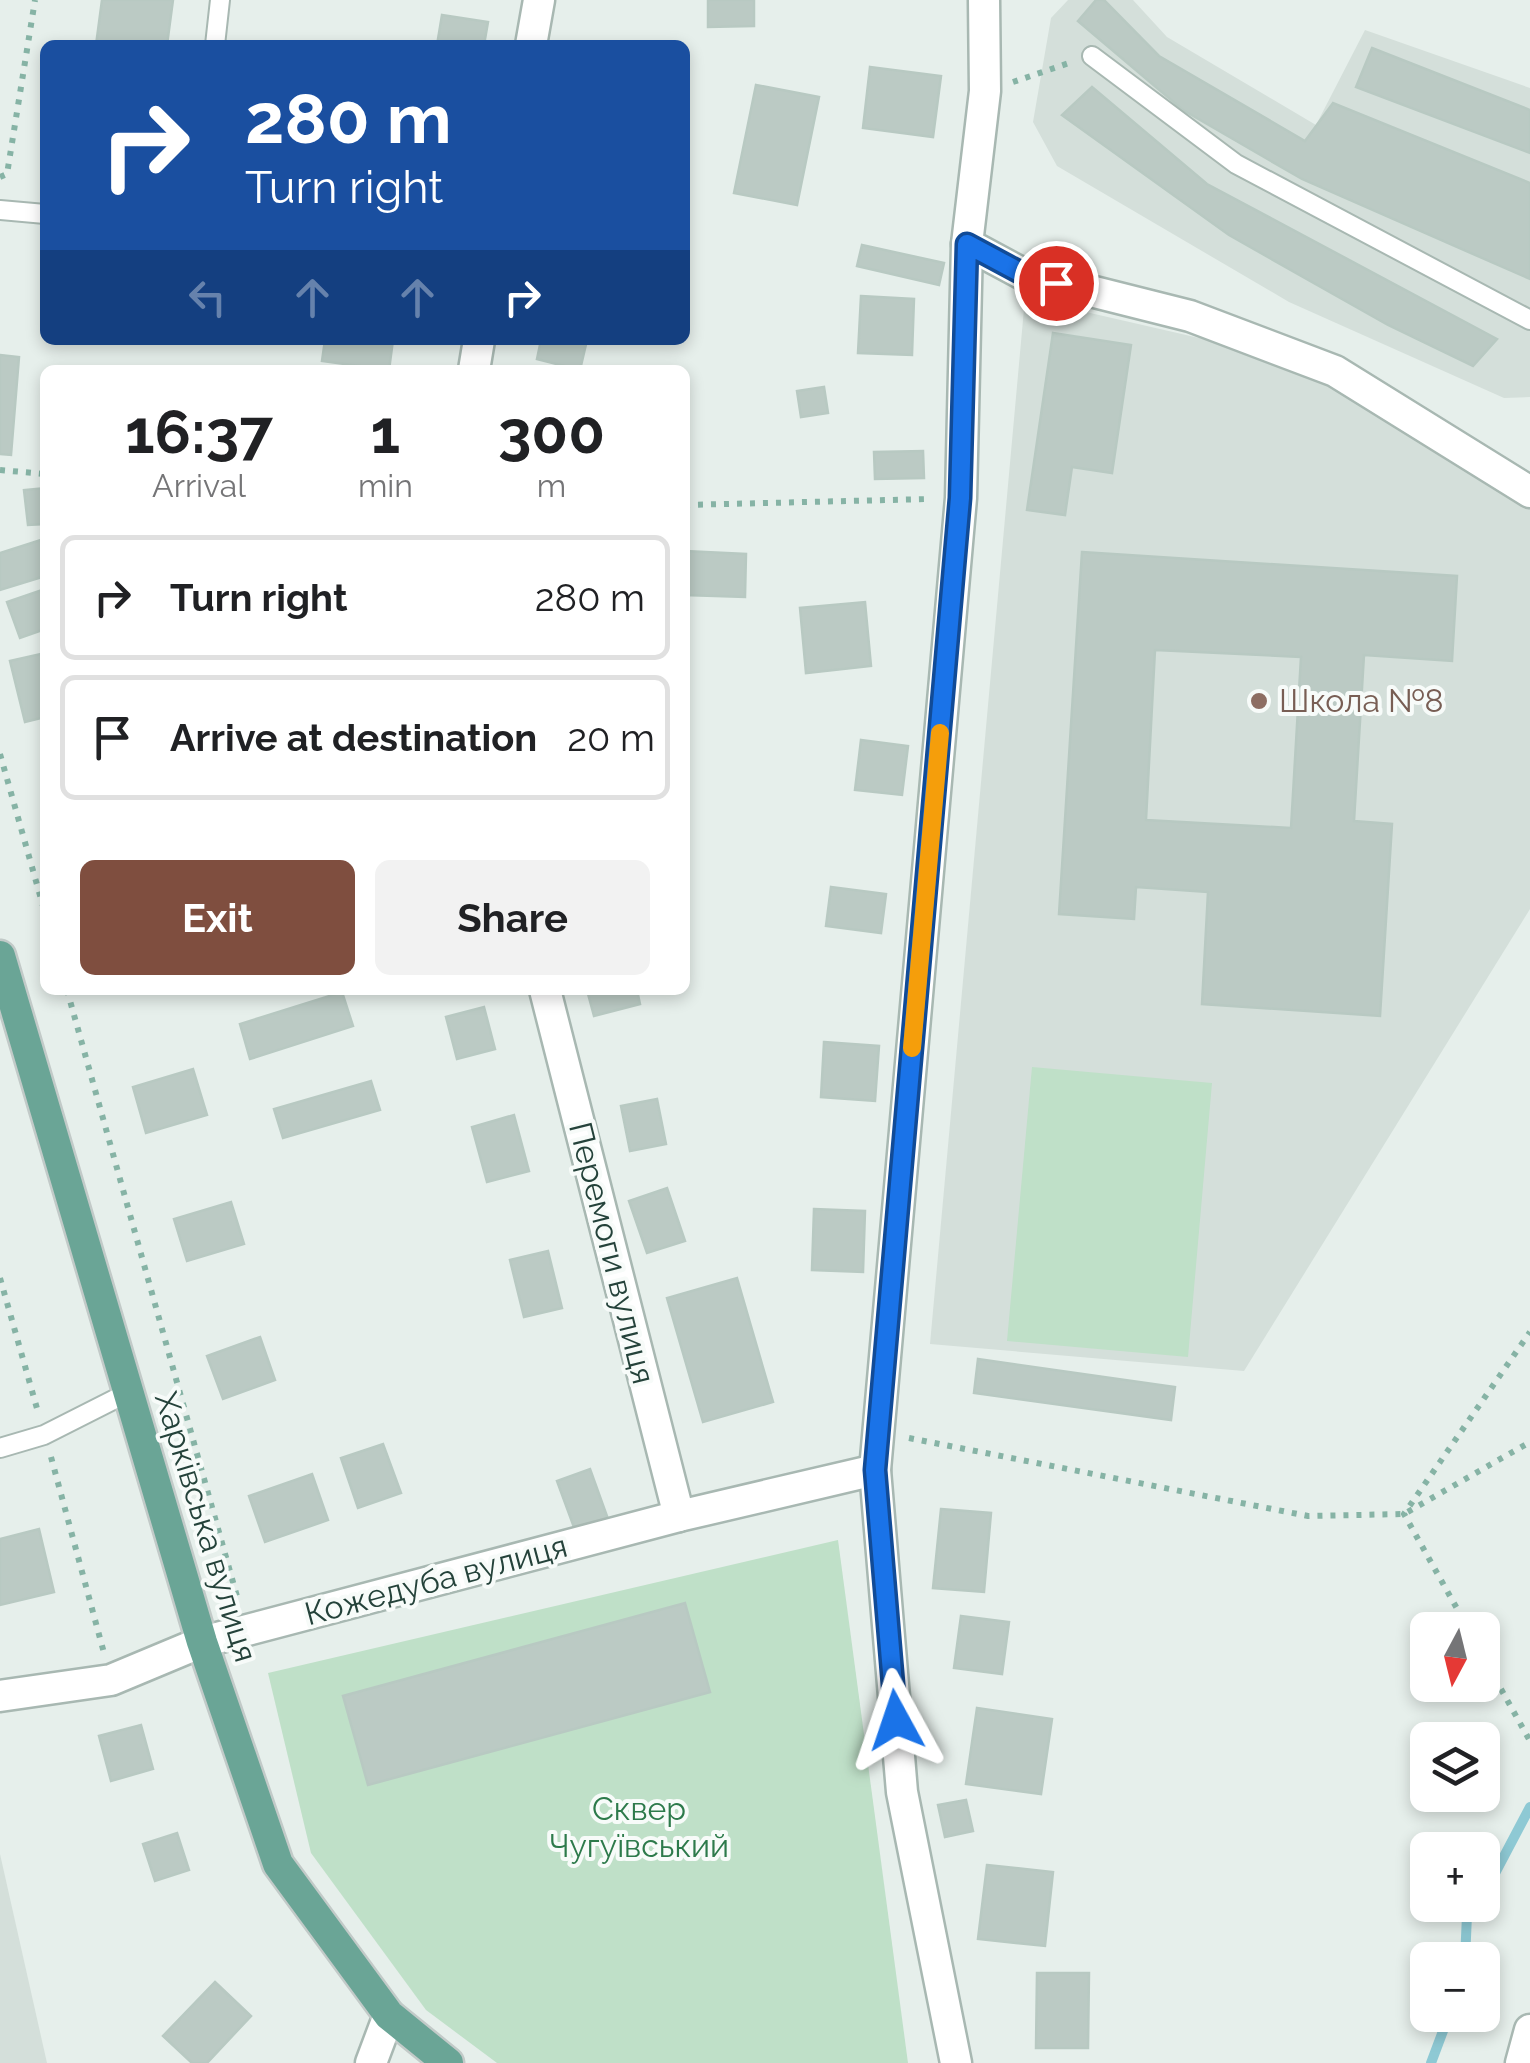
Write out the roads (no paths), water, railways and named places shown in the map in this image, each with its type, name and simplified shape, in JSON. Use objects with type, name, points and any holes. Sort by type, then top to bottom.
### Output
[{"type":"main road","name":"Харківська вулиця","points":[[0,956],[202,1642],[278,1864],[389,2014],[448,2063]]},
{"type":"street","points":[[532,40],[538,0]]},
{"type":"street","points":[[956,2063],[902,1792],[875,1470],[960,498],[967,244],[986,91],[984,0]]},
{"type":"street","points":[[967,244],[1023,274],[1190,316],[1335,372],[1530,492]]},
{"type":"street","name":"Перемоги вулиця","points":[[546,995],[680,1516]]},
{"type":"street","name":"Кожедуба вулиця","points":[[0,1696],[111,1680],[202,1642],[680,1516],[875,1470]]},
{"type":"street","points":[[372,2063],[389,2014]]},
{"type":"street","points":[[1520,2063],[1530,2030]]},
{"type":"lane","points":[[215,40],[220,0]]},
{"type":"lane","points":[[1092,56],[1236,164],[1530,320]]},
{"type":"lane","points":[[0,210],[40,214]]},
{"type":"lane","points":[[0,1448],[44,1435],[128,1392]]},
{"type":"waterway","points":[[1500,1864],[1530,1807]]},
{"type":"waterway","points":[[1466,1942],[1467,1922]]},
{"type":"waterway","points":[[1431,2063],[1443,2032]]},
{"type":"place","name":"Школа №8","points":[[1259,701]]},
{"type":"park label","name":"Сквер Чугуївський","points":[[639,1828]]}]
